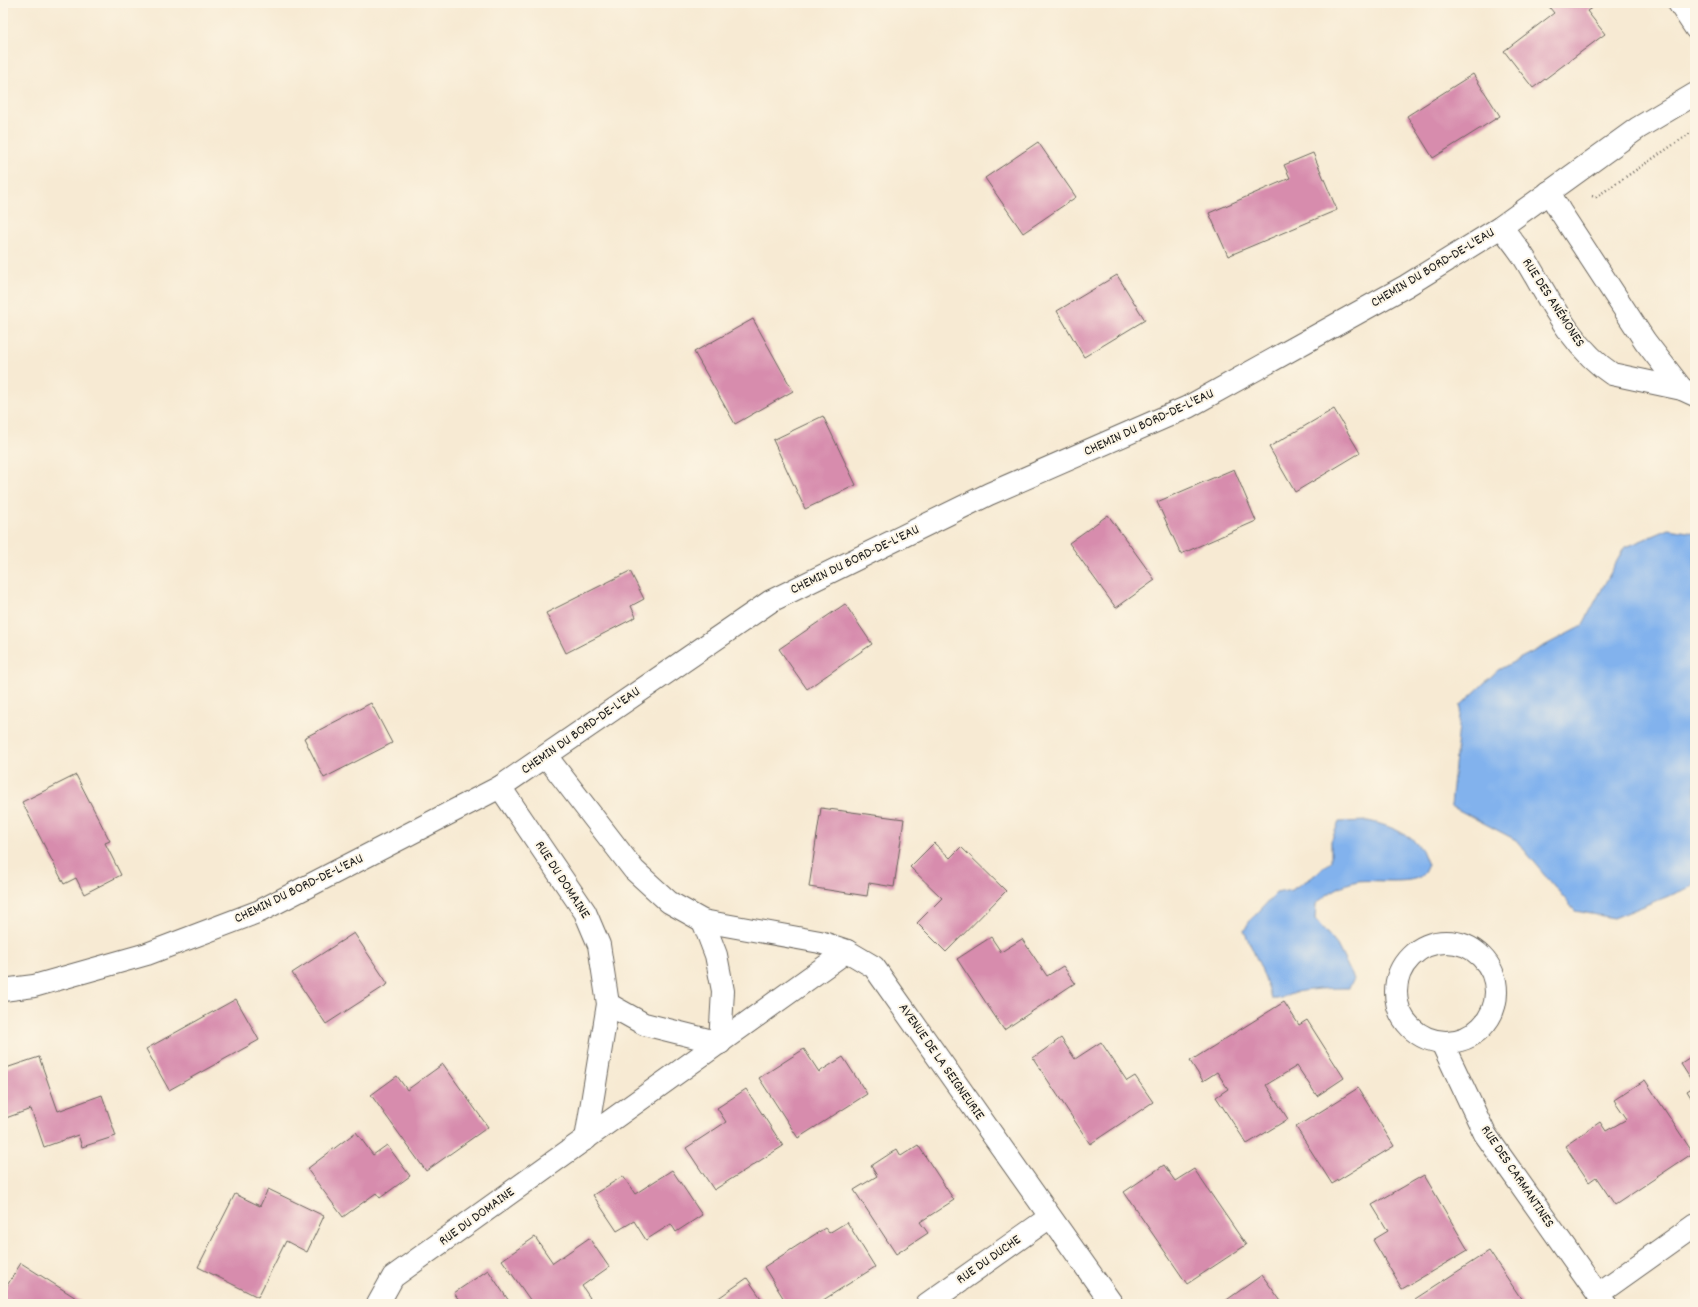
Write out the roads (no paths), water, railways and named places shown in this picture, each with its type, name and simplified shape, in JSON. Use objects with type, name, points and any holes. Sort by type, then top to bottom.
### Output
[{"type":"street","name":"CHEMIN DU BORD-DE-L'EAU","points":[[3,990],[34,986],[147,954],[260,911],[500,787],[771,601],[989,494],[1188,407],[1406,286],[1501,227],[1638,128],[1695,94]]},
{"type":"street","name":"RUE DES ANÉMONES","points":[[1549,192],[1645,341],[1689,392]]},
{"type":"street","name":"RUE DES ANÉMONES","points":[[1501,227],[1524,258],[1563,322],[1587,353],[1600,365],[1612,374],[1689,392]]},
{"type":"street","name":"AVENUE DE LA SEIGNEURIE","points":[[546,756],[634,870],[669,902],[703,921],[820,942],[847,951],[874,967],[1112,1304]]},
{"type":"street","name":"RUE DU DOMAINE","points":[[500,787],[585,912],[599,945],[608,1004],[586,1139]]},
{"type":"street","points":[[608,1004],[644,1024],[720,1043],[723,991],[716,955],[703,921]]},
{"type":"street","points":[[1435,942],[1453,942],[1469,946],[1483,957],[1493,972],[1497,989],[1495,1006],[1488,1022],[1475,1034],[1459,1041],[1442,1043],[1429,1040],[1417,1034],[1406,1023],[1398,1009],[1395,994],[1398,976],[1406,961],[1419,949],[1435,942]]},
{"type":"street","name":"RUE DU DOMAINE","points":[[378,1304],[393,1277],[847,951]]},
{"type":"street","name":"RUE DES CARMANTINES","points":[[1442,1043],[1485,1134],[1602,1299]]},
{"type":"street","name":"RUE DU DUCHE","points":[[927,1304],[1050,1217]]},
{"type":"street","points":[[1602,1299],[1695,1225]]},
{"type":"lane","points":[[1677,3],[1695,30]]},
{"type":"water","points":[[1668,529],[1695,533],[1695,883],[1691,887],[1614,918],[1575,911],[1516,840],[1451,806],[1461,705],[1498,670],[1582,626],[1624,548]]},
{"type":"water","points":[[1368,821],[1405,834],[1417,844],[1422,850],[1428,865],[1425,872],[1417,878],[1410,880],[1352,882],[1330,893],[1316,904],[1315,919],[1337,945],[1354,979],[1349,988],[1306,991],[1289,994],[1278,999],[1272,999],[1261,968],[1244,931],[1249,922],[1276,893],[1291,890],[1311,878],[1331,861],[1331,841],[1339,822]]}]
